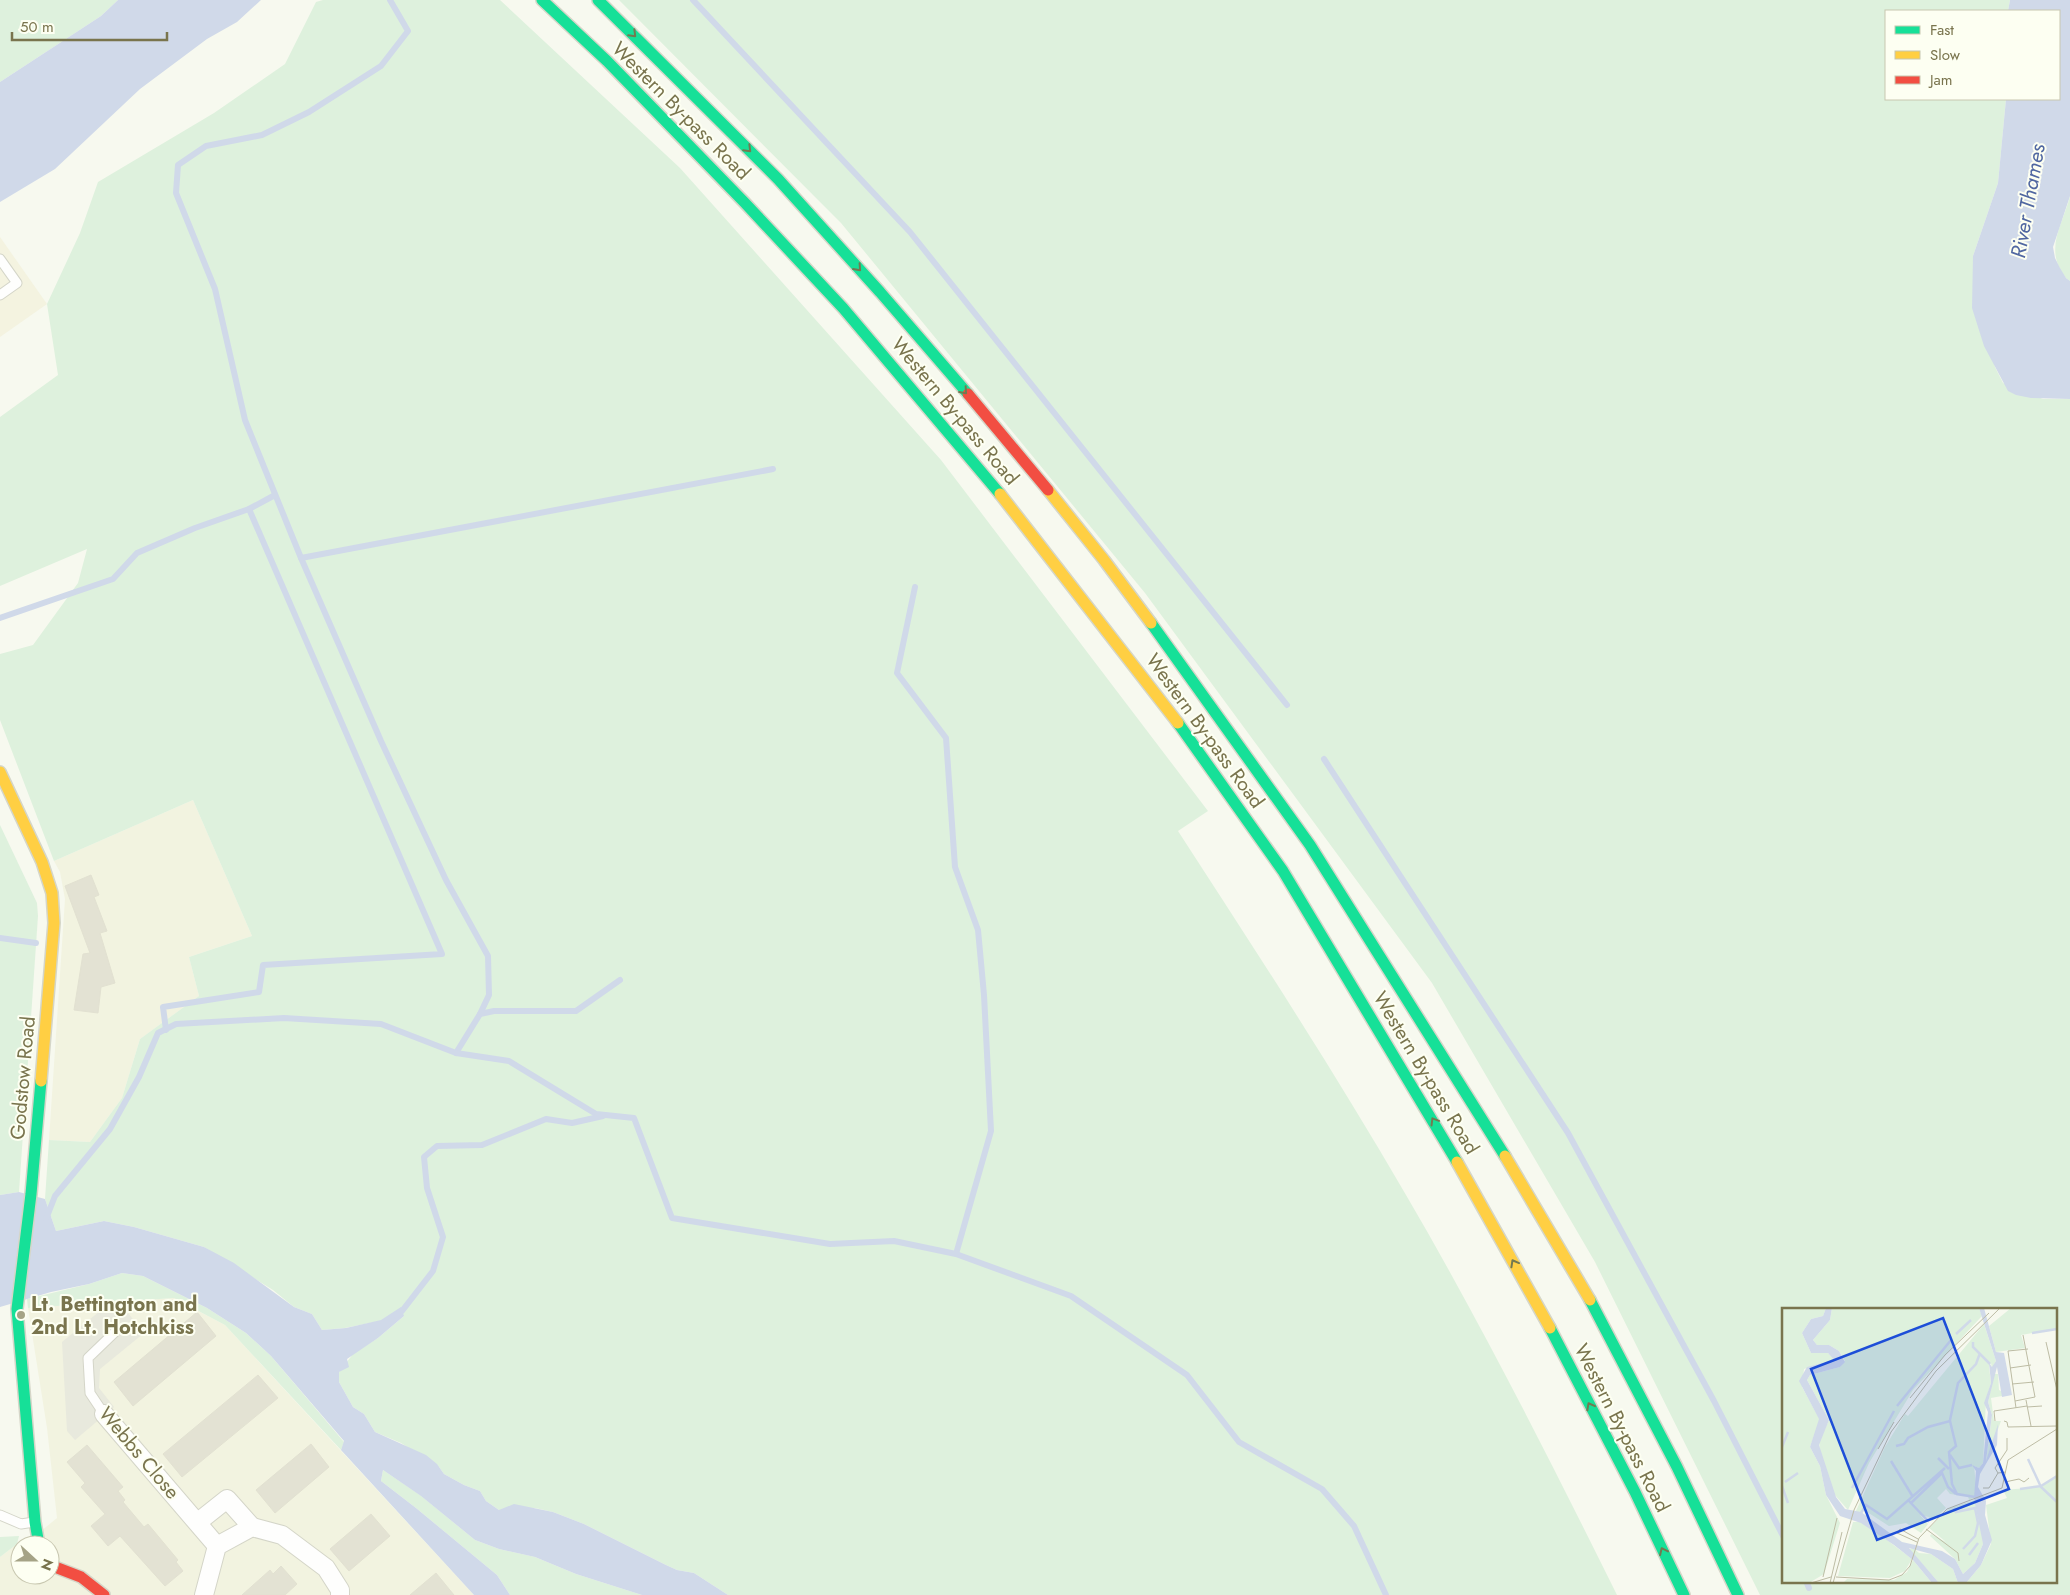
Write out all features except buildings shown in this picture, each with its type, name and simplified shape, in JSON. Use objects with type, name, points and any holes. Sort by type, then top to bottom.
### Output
[{"type":"main road","name":"Western By-pass Road","points":[[542,0],[635,90],[746,203],[843,308],[1006,501],[1175,719],[1283,871],[1439,1130],[1541,1311],[1636,1492],[1684,1595]]},
{"type":"main road","name":"Western By-pass Road","points":[[598,0],[778,179],[880,292],[1026,462],[1104,560],[1202,692],[1310,844],[1483,1120],[1581,1282],[1677,1467],[1738,1595]]},
{"type":"main road","name":"Godstow Road","points":[[0,772],[42,862],[52,893],[53,941],[31,1194],[17,1309],[34,1522],[37,1535]]},
{"type":"main road","points":[[60,1569],[91,1584],[104,1595]]},
{"type":"street","name":"Webbs Close","points":[[104,1414],[217,1546]]},
{"type":"street","points":[[198,1522],[227,1499],[252,1527],[282,1535],[326,1568],[340,1590],[340,1595]]},
{"type":"street","points":[[204,1595],[217,1546],[252,1527]]},
{"type":"lane","points":[[0,259],[17,283],[0,295]]},
{"type":"lane","name":"Webbs Close","points":[[104,1414],[90,1393],[88,1358],[116,1332]]},
{"type":"lane","points":[[0,1515],[21,1524],[34,1522]]},
{"type":"lane","points":[[85,1595],[91,1584]]},
{"type":"shaded area","points":[[0,0],[118,0],[101,16],[0,82]]},
{"type":"shaded area","points":[[323,0],[500,0],[680,168],[941,460],[1208,811],[1178,831],[1323,1057],[1406,1195],[1541,1443],[1617,1595],[728,1595],[694,1573],[677,1570],[584,1524],[553,1512],[535,1508],[499,1510],[486,1501],[480,1491],[444,1474],[439,1467],[401,1443],[375,1432],[364,1414],[353,1407],[339,1382],[339,1372],[353,1354],[378,1338],[404,1316],[345,1328],[322,1330],[312,1314],[294,1307],[273,1290],[204,1247],[134,1227],[104,1221],[56,1231],[45,1199],[49,1140],[90,1142],[122,1098],[140,1039],[199,996],[189,957],[252,936],[193,800],[54,861],[0,720],[0,654],[33,645],[78,583],[87,549],[0,586],[0,417],[58,375],[47,304],[80,233],[98,182],[214,113],[285,64],[316,2]]},
{"type":"shaded area","points":[[619,0],[2010,0],[2008,10],[1885,10],[1885,100],[2006,100],[1998,183],[1973,256],[1995,367],[2003,383],[2043,399],[2070,399],[2070,1595],[1760,1595],[1595,1262],[1432,983],[1145,593],[841,223]]},
{"type":"shaded area","points":[[2070,196],[2070,281],[2060,269],[2055,251],[2058,232]]},
{"type":"shaded area","points":[[0,237],[47,304],[0,337]]},
{"type":"shaded area","points":[[193,800],[252,936],[189,957],[199,996],[140,1039],[122,1098],[90,1142],[49,1140],[65,899],[60,872],[54,861]]},
{"type":"shaded area","points":[[0,825],[37,903],[38,916],[19,1192],[0,1195]]},
{"type":"shaded area","points":[[122,1273],[143,1276],[207,1308],[246,1333],[271,1356],[344,1442],[341,1450],[225,1325],[174,1298],[28,1308],[27,1299],[89,1284]]},
{"type":"shaded area","points":[[116,1298],[144,1333],[100,1369],[99,1388],[114,1407],[75,1440],[67,1431],[62,1342]]},
{"type":"shaded area","points":[[174,1298],[225,1325],[474,1595],[0,1595],[0,1557],[10,1549],[10,1585],[60,1585],[60,1535],[36,1535],[57,1518],[47,1428],[28,1308]]},
{"type":"shaded area","points":[[383,1470],[420,1495],[475,1540],[499,1549],[535,1557],[576,1574],[642,1595],[510,1595],[497,1575],[381,1481]]},
{"type":"shaded area","points":[[10,1536],[10,1549],[0,1557],[0,1537]]},
{"type":"water","points":[[118,0],[261,0],[237,22],[207,39],[140,89],[55,169],[0,202],[0,82],[101,16]]},
{"type":"water","name":"River Thames","points":[[2010,0],[2070,0],[2070,196],[2053,247],[2055,258],[2060,268],[2070,281],[2070,399],[2031,398],[2008,391],[1984,346],[1972,308],[1973,256],[1998,183],[2006,100],[2060,100],[2060,10],[2008,10]]},
{"type":"water","points":[[19,1192],[45,1199],[56,1231],[104,1221],[134,1227],[204,1247],[234,1263],[294,1307],[312,1314],[322,1330],[346,1328],[381,1320],[401,1307],[404,1316],[378,1338],[347,1359],[349,1367],[339,1372],[339,1382],[353,1407],[364,1414],[375,1432],[426,1455],[437,1464],[444,1474],[480,1491],[486,1501],[499,1510],[514,1504],[553,1512],[584,1524],[677,1570],[694,1573],[728,1595],[642,1595],[576,1574],[535,1557],[499,1549],[475,1540],[421,1496],[383,1470],[381,1481],[497,1575],[510,1595],[474,1595],[341,1450],[344,1441],[271,1356],[246,1333],[207,1308],[143,1276],[122,1273],[89,1284],[51,1292],[0,1307],[0,1195]]},
{"type":"waterway","points":[[390,0],[408,31],[381,66],[309,112],[262,135],[206,146],[178,165],[176,193],[215,289],[245,420],[301,558],[381,741],[446,880],[488,956],[489,995],[480,1014]]},
{"type":"waterway","points":[[693,0],[910,232],[1287,705]]},
{"type":"waterway","points":[[301,558],[773,469]]},
{"type":"waterway","points":[[0,618],[113,579],[137,553],[195,528],[249,509],[275,495]]},
{"type":"waterway","points":[[166,1030],[163,1007],[259,992],[263,965],[442,954],[249,509]]},
{"type":"waterway","points":[[46,1219],[55,1196],[110,1129],[139,1077],[158,1033],[176,1024],[284,1018],[381,1024],[456,1053],[509,1061],[596,1114],[634,1118],[672,1218],[830,1244],[894,1241],[956,1254],[991,1131],[984,995],[978,930],[955,867],[946,738],[897,673],[915,587]]},
{"type":"waterway","points":[[1324,759],[1568,1133],[1714,1401],[1782,1534]]},
{"type":"waterway","points":[[0,938],[36,943]]},
{"type":"waterway","points":[[456,1053],[480,1014],[494,1011],[576,1011],[620,980]]},
{"type":"waterway","points":[[396,1315],[402,1311],[433,1271],[443,1237],[427,1188],[424,1157],[437,1146],[482,1145],[546,1119],[572,1123],[603,1116]]},
{"type":"waterway","points":[[956,1254],[1071,1296],[1187,1375],[1239,1442],[1322,1489],[1354,1526],[1386,1595]]},
{"type":"waterway","points":[[1806,1582],[1809,1588]]},
{"type":"traffic: fast","points":[[542,0],[607,61],[745,203],[843,308],[1000,494]]},
{"type":"traffic: fast","points":[[598,0],[778,179],[880,292],[968,394]]},
{"type":"traffic: fast","points":[[1151,623],[1310,845],[1505,1156]]},
{"type":"traffic: fast","points":[[1178,723],[1283,871],[1457,1162]]},
{"type":"traffic: fast","points":[[37,1535],[17,1309],[31,1194],[41,1081]]},
{"type":"traffic: fast","points":[[1590,1300],[1677,1467],[1738,1595]]},
{"type":"traffic: fast","points":[[1550,1328],[1635,1492],[1684,1595]]},
{"type":"traffic: slow","points":[[1048,490],[1151,623]]},
{"type":"traffic: slow","points":[[1000,494],[1178,723]]},
{"type":"traffic: slow","points":[[0,772],[42,862],[52,893],[54,923],[41,1081]]},
{"type":"traffic: slow","points":[[1505,1156],[1590,1300]]},
{"type":"traffic: slow","points":[[1457,1162],[1550,1328]]},
{"type":"traffic: jam","points":[[968,394],[1048,490]]},
{"type":"traffic: jam","points":[[60,1569],[81,1577],[104,1595]]},
{"type":"place","name":"Lt. Bettington and 2nd Lt. Hotchkiss","points":[[21,1315]]}]
